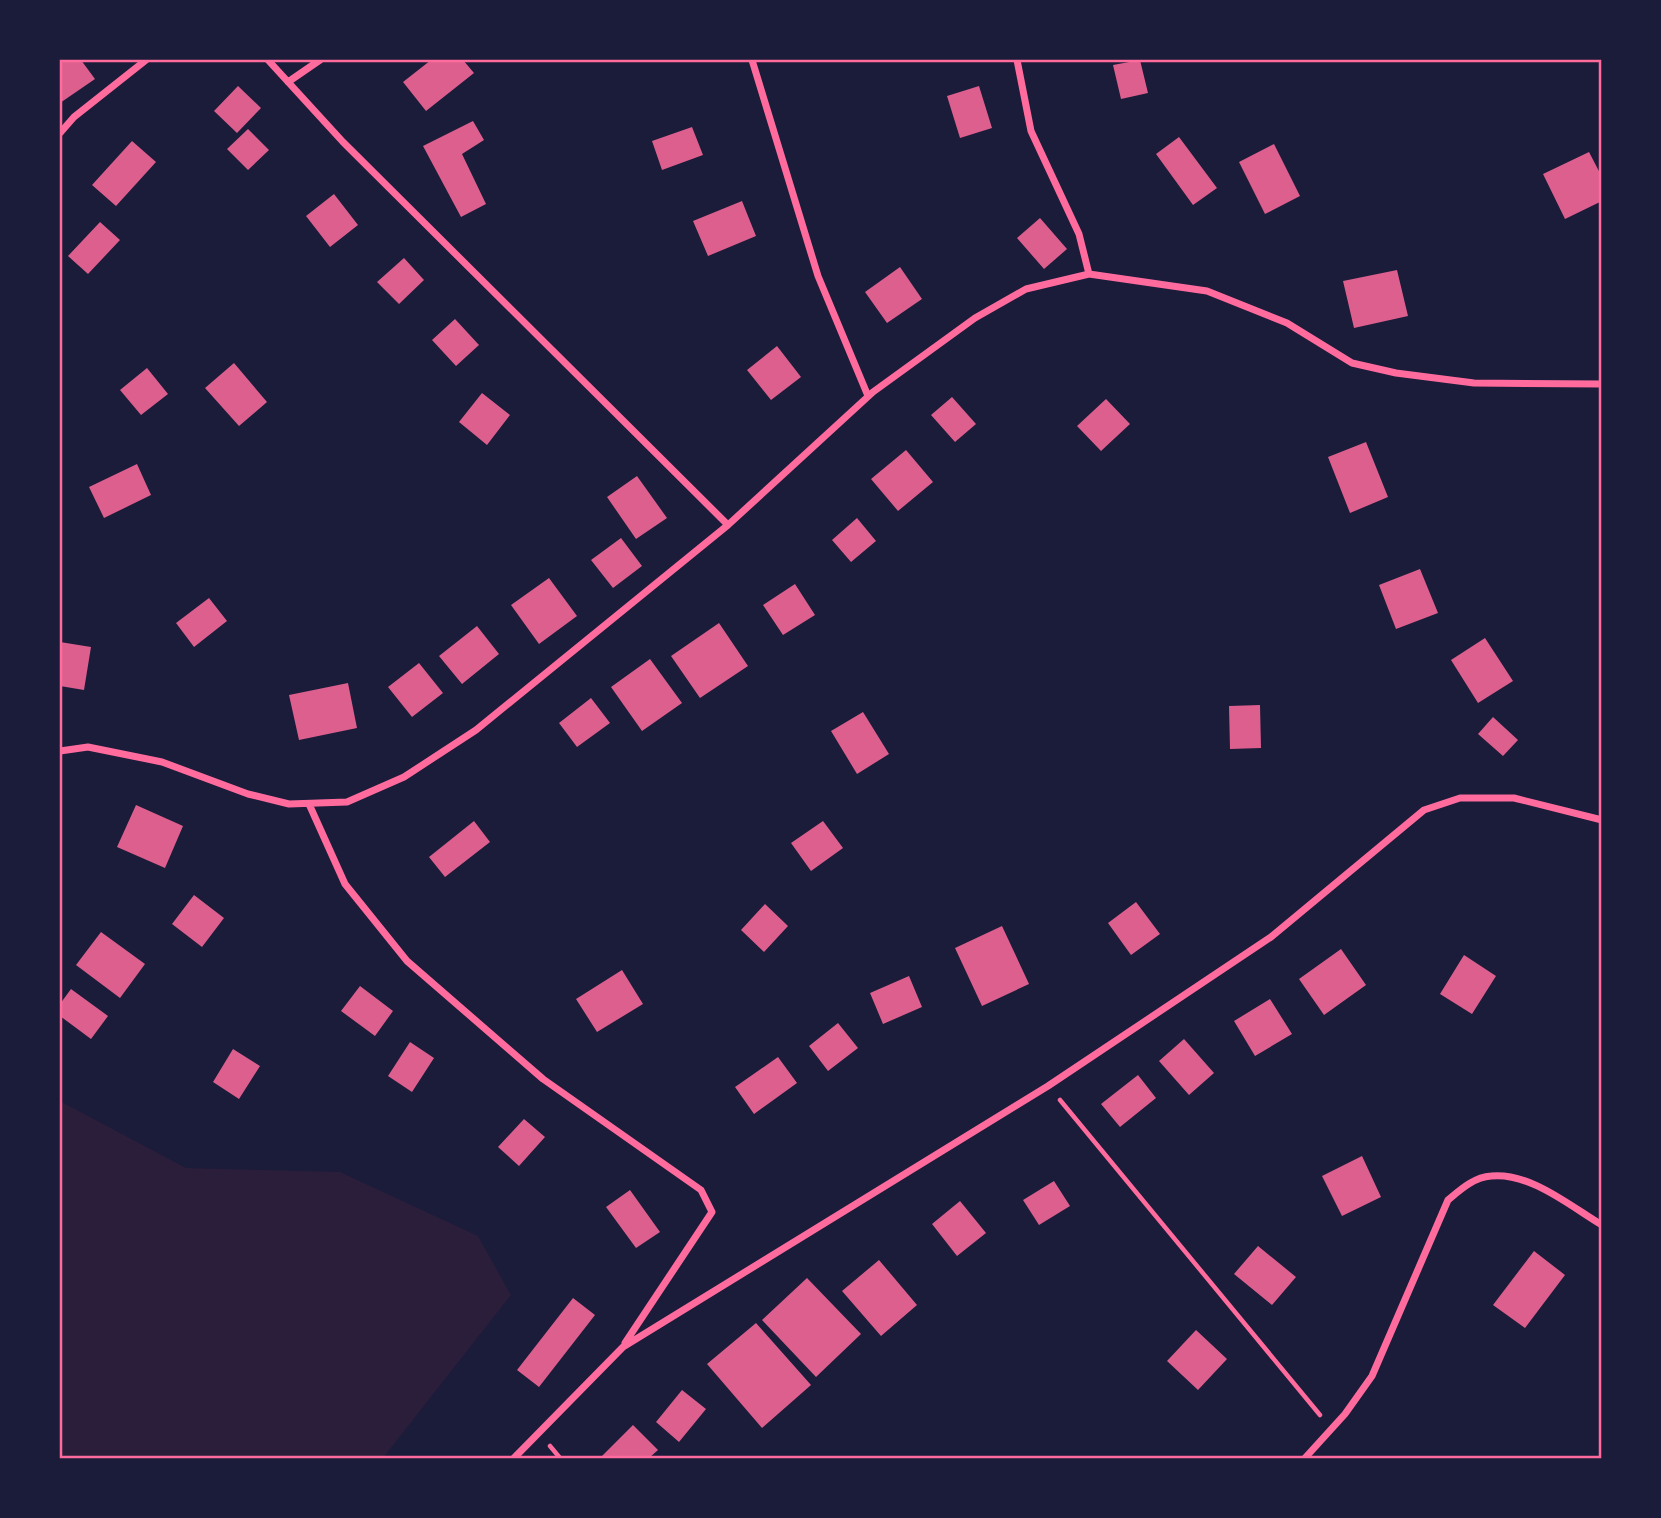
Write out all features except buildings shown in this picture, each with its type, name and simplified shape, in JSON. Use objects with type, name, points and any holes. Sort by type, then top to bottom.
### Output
[{"type":"street","points":[[60,133],[74,117],[146,60]]},
{"type":"street","points":[[268,60],[343,142],[728,525]]},
{"type":"street","points":[[288,82],[320,60]]},
{"type":"street","points":[[752,60],[818,276],[868,397]]},
{"type":"street","points":[[1017,60],[1031,131],[1079,234],[1089,274]]},
{"type":"street","points":[[60,751],[88,747],[162,762],[248,794],[289,804],[347,803],[404,777],[476,730],[728,525],[868,397],[975,318],[1026,289],[1089,274],[1207,291],[1287,323],[1352,363],[1396,373],[1474,383],[1601,384]]},
{"type":"street","points":[[623,1346],[1048,1086],[1270,937],[1424,810],[1460,798],[1514,798],[1601,820]]},
{"type":"street","points":[[309,804],[345,884],[407,961],[542,1079],[701,1190],[712,1212],[623,1346],[514,1458]]},
{"type":"street","points":[[1305,1458],[1332,1429],[1372,1376],[1448,1200],[1466,1184],[1490,1175],[1513,1178],[1547,1191],[1601,1225]]},
{"type":"path","points":[[1048,1086],[1332,1429]]},
{"type":"shaded area","points":[[60,1101],[186,1168],[340,1172],[478,1236],[511,1295],[383,1458],[60,1458]]}]
